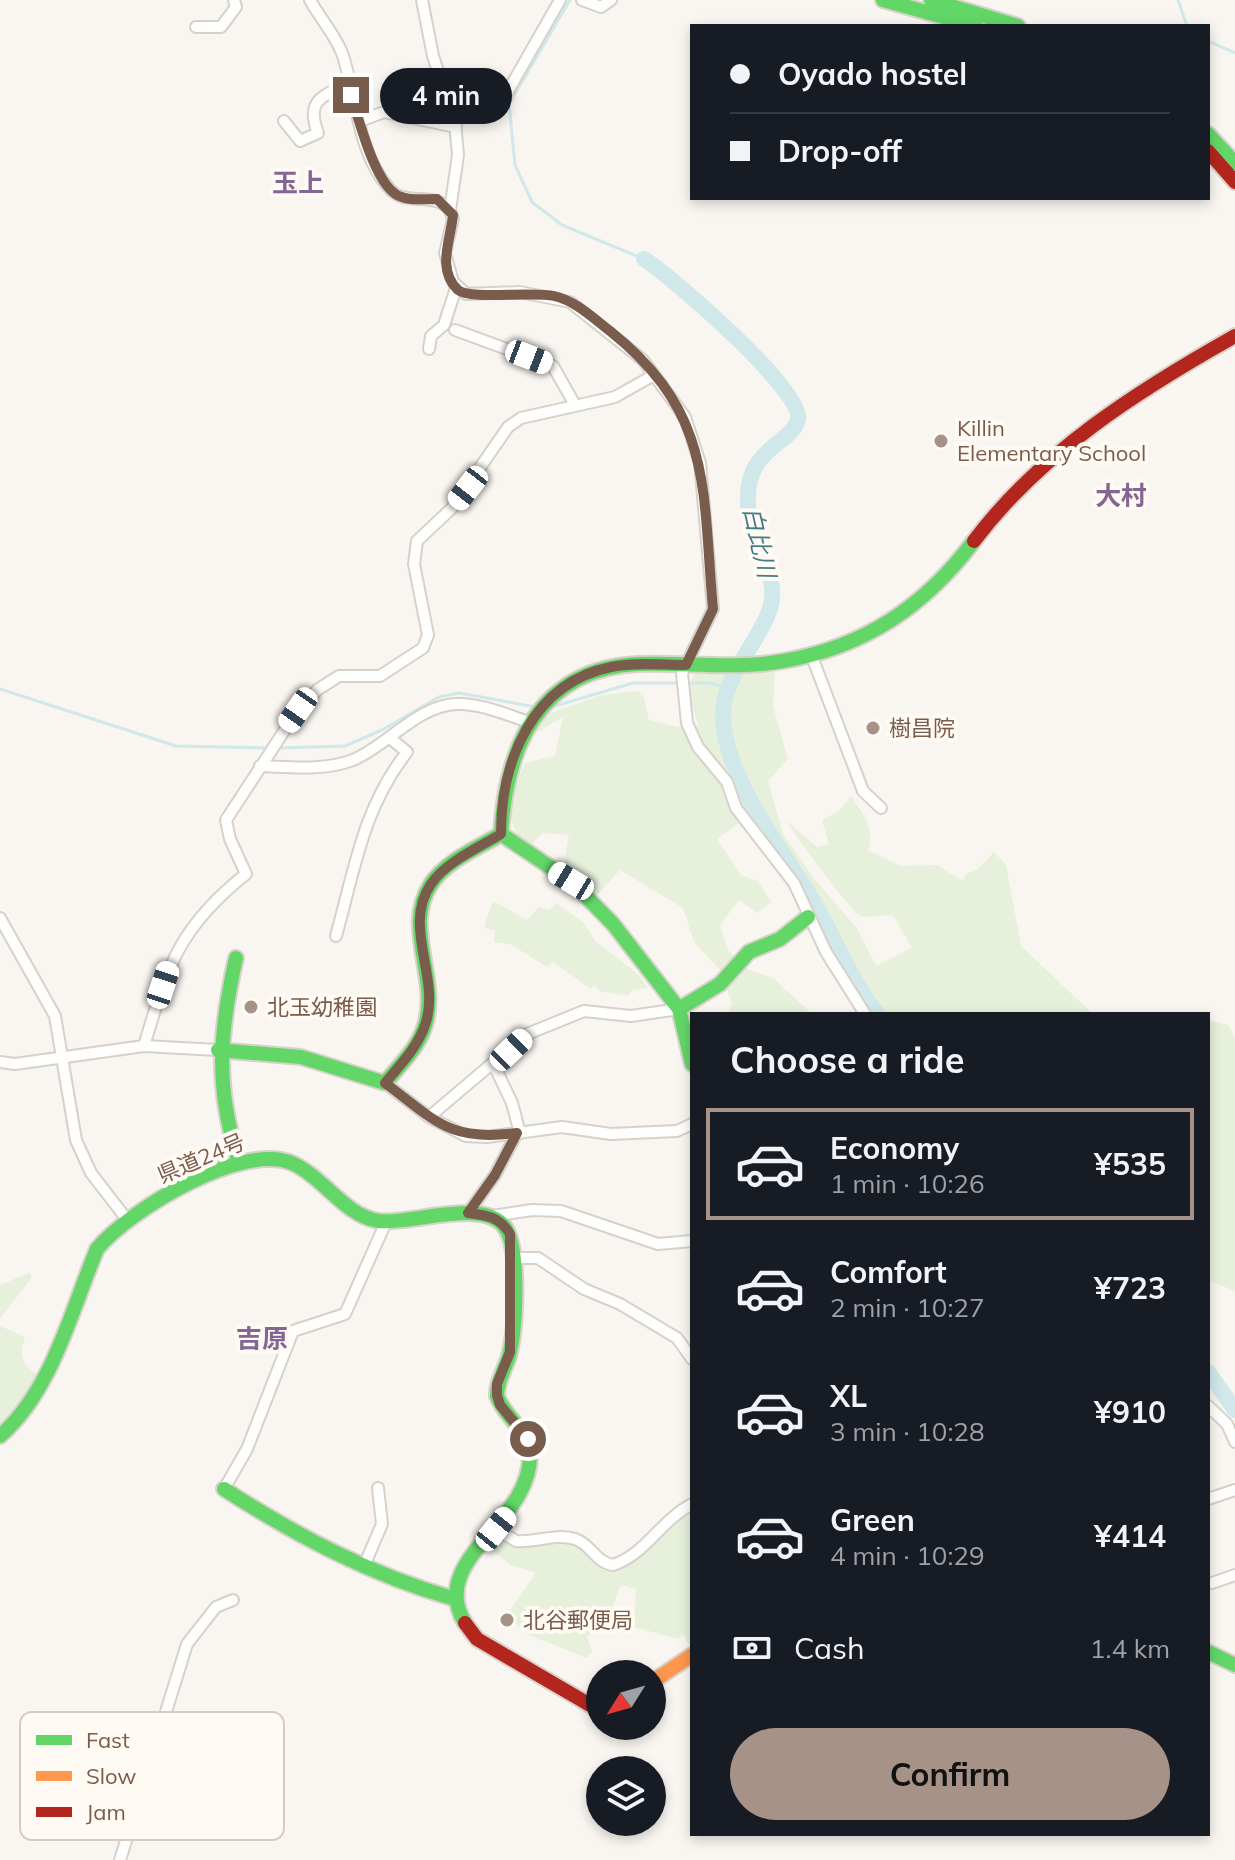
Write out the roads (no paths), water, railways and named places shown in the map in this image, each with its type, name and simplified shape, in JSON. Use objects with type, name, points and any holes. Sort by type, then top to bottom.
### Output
[{"type":"street","points":[[196,27],[221,27],[236,7],[234,0]]},
{"type":"street","points":[[310,0],[337,43],[377,169],[389,189],[399,196],[437,199],[450,210]]},
{"type":"street","points":[[422,0],[433,56],[456,127],[458,155],[450,210],[453,219],[445,253],[456,288],[444,325],[431,336],[429,349]]},
{"type":"street","points":[[504,98],[560,0]]},
{"type":"street","points":[[582,0],[601,7],[611,0]]},
{"type":"street","points":[[883,0],[969,24]]},
{"type":"street","points":[[931,0],[1011,24]]},
{"type":"street","points":[[284,121],[300,141],[314,138],[318,133],[312,119],[313,109],[319,98],[349,83]]},
{"type":"street","points":[[360,121],[384,112],[456,127]]},
{"type":"street","points":[[1210,136],[1235,163]]},
{"type":"street","points":[[1210,153],[1235,182]]},
{"type":"street","points":[[456,288],[466,294],[520,292],[570,302],[625,343],[685,417],[700,463],[713,609],[684,669],[681,692],[687,723],[698,747],[727,782],[736,808],[794,883],[808,917],[864,1012]]},
{"type":"street","points":[[455,330],[553,366],[575,405]]},
{"type":"street","points":[[501,834],[504,780],[531,720],[546,702],[572,681],[603,669],[684,669],[727,663],[779,663],[880,627],[938,589],[1012,496],[1044,467],[1154,384],[1235,336]]},
{"type":"street","points":[[144,1046],[178,947],[202,913],[246,874],[230,839],[226,820],[298,710],[329,680],[339,676],[380,676],[423,648],[428,635],[414,564],[417,541],[452,508],[508,427],[521,418],[615,397],[654,375]]},
{"type":"street","points":[[811,654],[863,791],[881,808]]},
{"type":"street","points":[[260,766],[309,768],[341,764],[448,705],[465,704],[531,720]]},
{"type":"street","points":[[336,936],[372,806],[385,781],[407,752],[390,738]]},
{"type":"street","points":[[501,834],[571,881],[591,899],[679,1009],[690,1056]]},
{"type":"street","points":[[385,1083],[410,1053],[427,1021],[428,981],[419,921],[423,897],[438,876],[501,834]]},
{"type":"street","points":[[429,1117],[527,1034],[584,1011],[631,1016],[679,1009],[720,984],[749,952],[780,939],[808,917]]},
{"type":"street","points":[[0,918],[55,1016],[76,1140],[91,1173],[125,1217]]},
{"type":"street","points":[[236,958],[218,1050],[223,1110],[239,1162]]},
{"type":"street","points":[[0,1062],[144,1046],[301,1057],[385,1083],[429,1117],[466,1136],[562,1127],[611,1134],[677,1131],[690,1125]]},
{"type":"street","points":[[468,1213],[495,1175],[518,1133],[512,1103],[494,1065]]},
{"type":"street","name":"県道24号","points":[[0,1436],[8,1431],[36,1390],[97,1249],[125,1217],[239,1162],[257,1156],[284,1159],[312,1173],[359,1214],[386,1222],[468,1213],[492,1216]]},
{"type":"street","points":[[492,1216],[532,1210],[561,1211],[658,1244],[690,1241]]},
{"type":"street","points":[[492,1216],[505,1225],[510,1234],[513,1258],[510,1352],[497,1384],[497,1395],[500,1405],[528,1439],[530,1464],[508,1514],[458,1577],[455,1599],[464,1624],[477,1639],[586,1703]]},
{"type":"street","points":[[386,1222],[345,1314],[293,1331],[247,1449],[224,1489],[269,1520],[364,1566],[416,1589],[455,1599]]},
{"type":"street","points":[[513,1258],[538,1258],[584,1289],[620,1304],[677,1338],[690,1356]]},
{"type":"street","points":[[1210,1408],[1227,1424],[1235,1442]]},
{"type":"street","points":[[364,1566],[382,1524],[378,1488]]},
{"type":"street","points":[[1210,1498],[1235,1490]]},
{"type":"street","points":[[496,1529],[516,1541],[545,1536],[576,1540],[597,1559],[613,1565],[635,1554],[669,1518],[690,1505]]},
{"type":"street","points":[[1212,1583],[1235,1575]]},
{"type":"street","points":[[166,1712],[187,1644],[216,1607],[233,1600]]},
{"type":"street","points":[[1210,1653],[1235,1665]]},
{"type":"street","points":[[666,1673],[690,1656]]},
{"type":"street","points":[[120,1860],[126,1840]]},
{"type":"waterway","name":"白比川","points":[[570,0],[509,104],[515,165],[532,202],[562,225],[644,259]]},
{"type":"waterway","points":[[1178,0],[1186,24]]},
{"type":"waterway","points":[[1210,42],[1235,53]]},
{"type":"waterway","name":"白比川","points":[[644,259],[733,334],[780,384],[794,404],[798,419],[794,427],[761,458],[749,484],[750,516],[768,569],[772,596],[764,623],[728,690],[723,719],[727,744],[746,793],[817,908],[852,976],[876,1012]]},
{"type":"waterway","points":[[548,708],[633,683],[711,683],[727,688]]},
{"type":"waterway","points":[[0,689],[176,746],[271,748]]},
{"type":"waterway","points":[[279,748],[345,746],[382,730],[439,697],[459,693],[536,707]]},
{"type":"waterway","name":"白比川","points":[[1210,1375],[1235,1410]]},
{"type":"place","name":"Killin Elementary School","points":[[941,441]]},
{"type":"place","name":"樹昌院","points":[[873,728]]},
{"type":"place","name":"北玉幼稚園","points":[[251,1007]]},
{"type":"place","name":"北谷郵便局","points":[[507,1620]]},
{"type":"district","name":"玉上","points":[[298,182]]},
{"type":"district","name":"大村","points":[[1121,495]]},
{"type":"district","name":"吉原","points":[[262,1338]]}]
